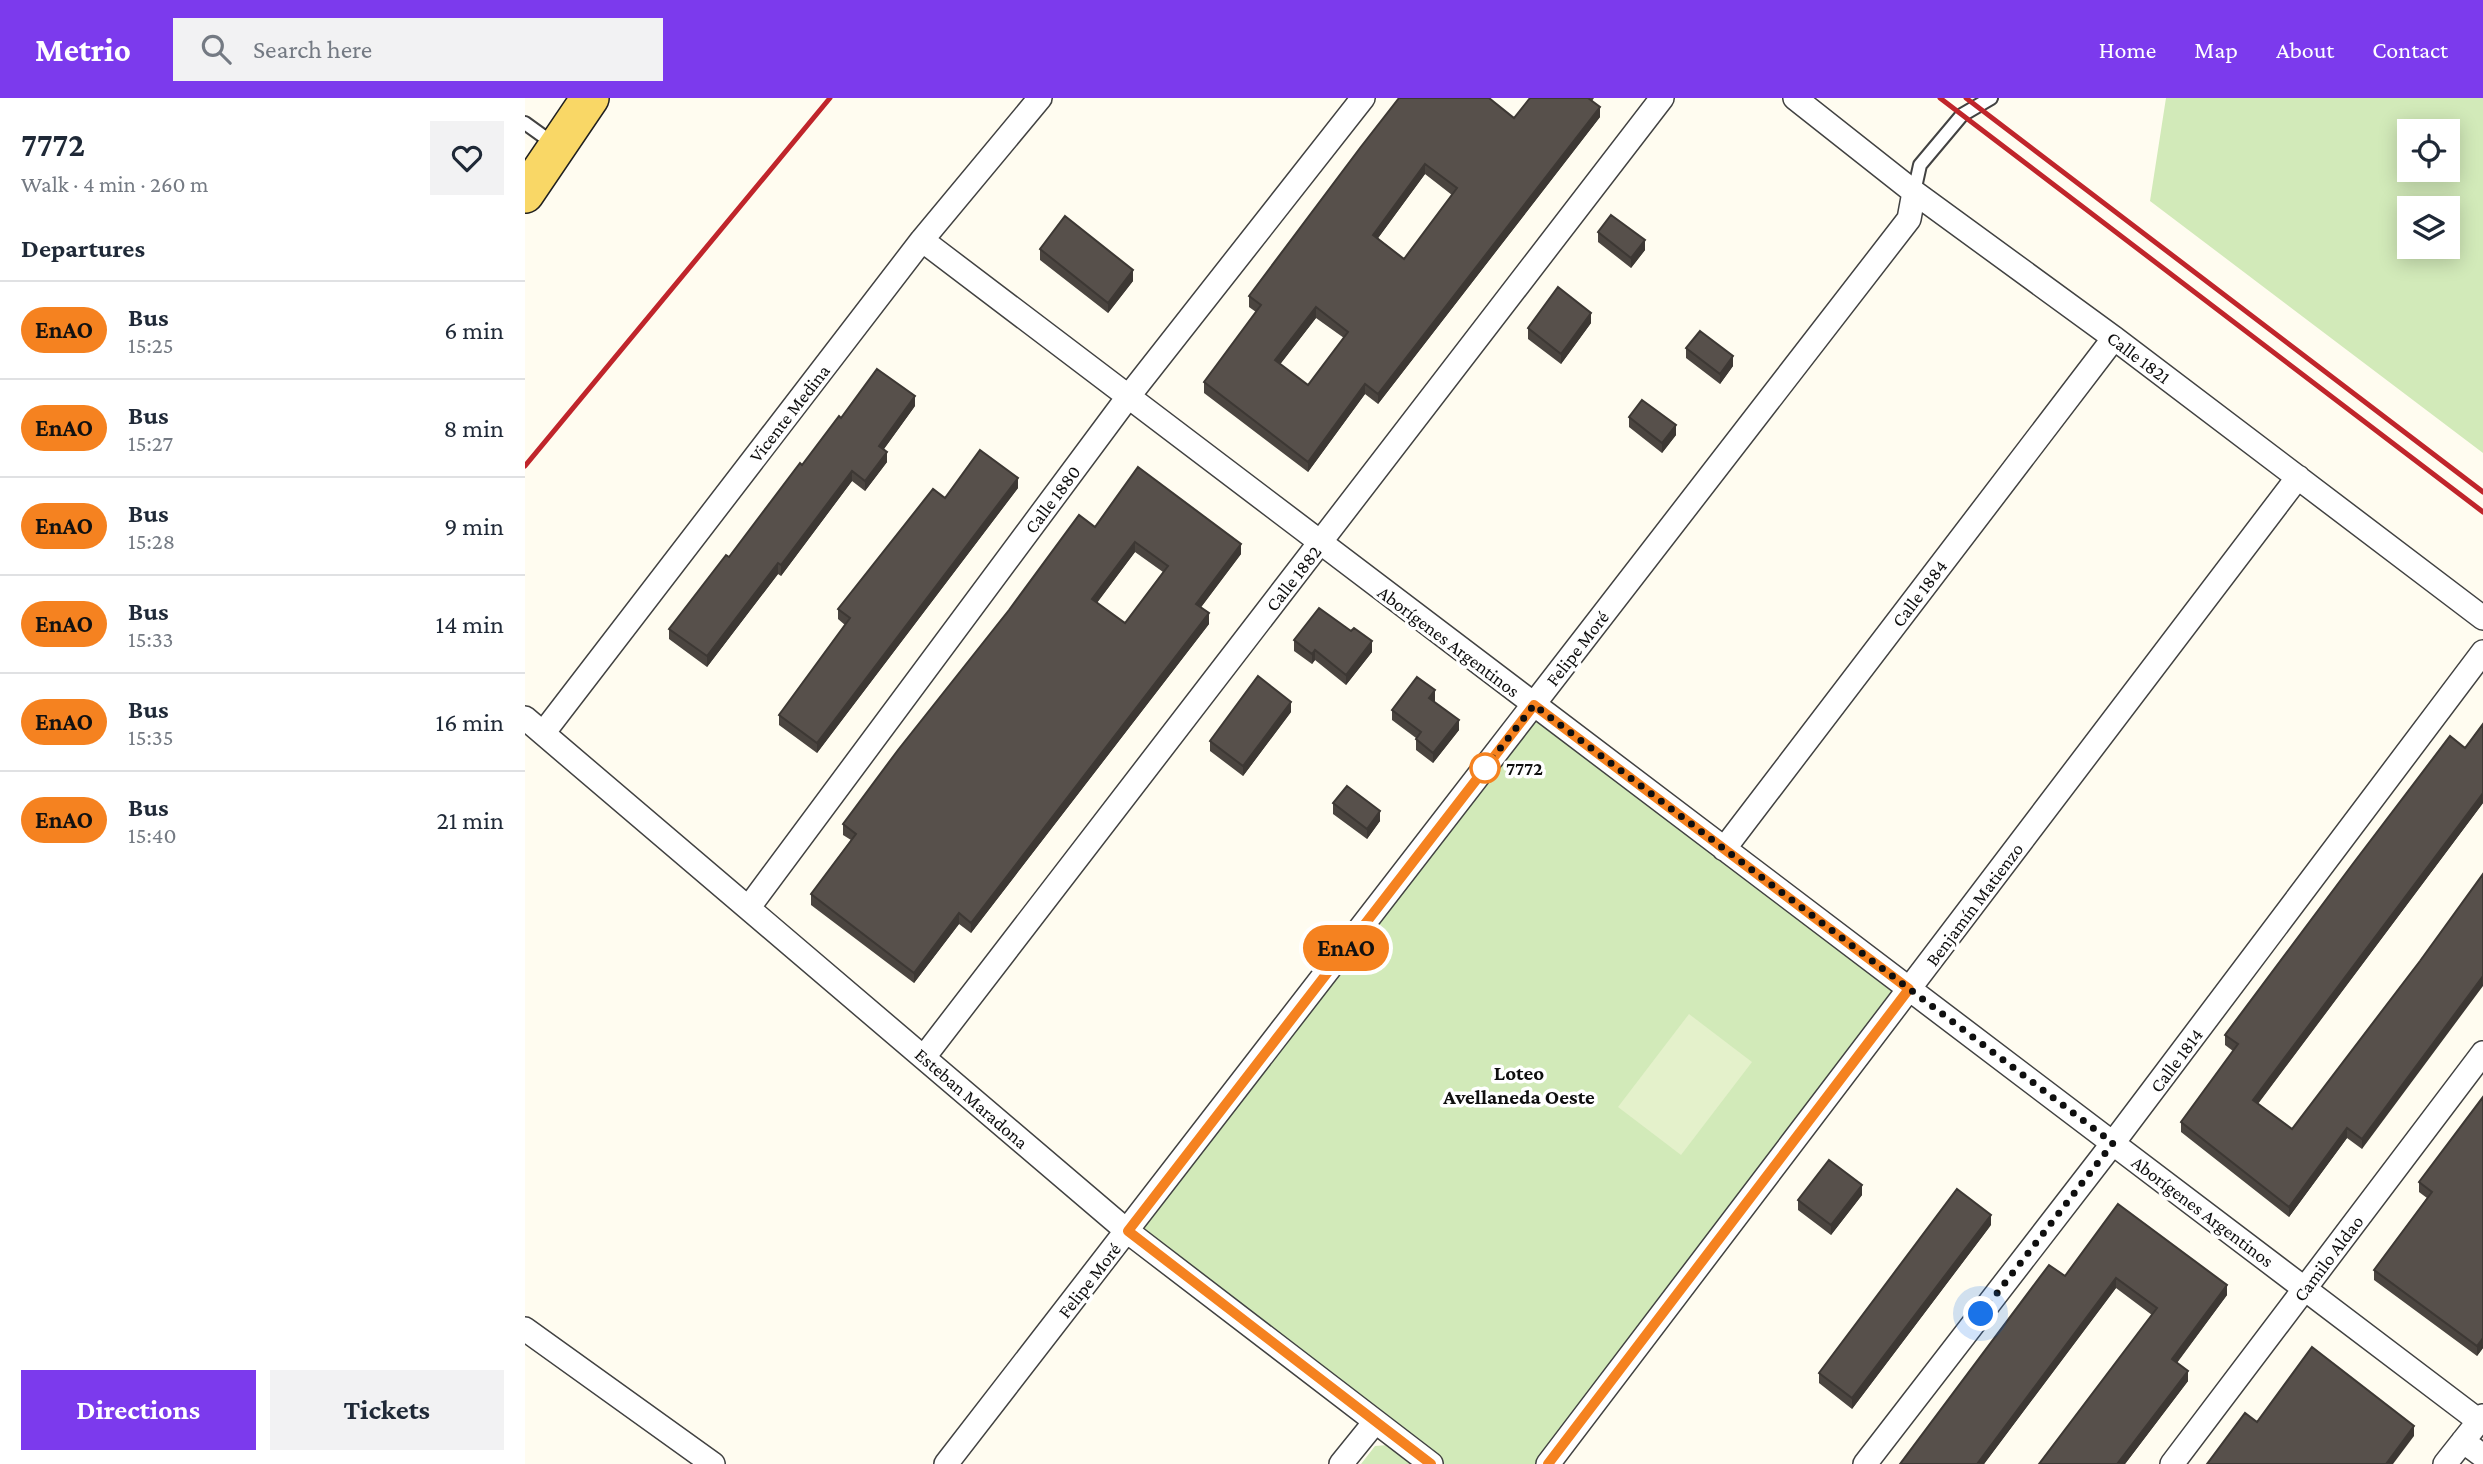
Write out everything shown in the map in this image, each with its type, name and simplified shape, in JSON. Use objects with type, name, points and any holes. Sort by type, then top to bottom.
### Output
[{"type":"main road","points":[[525,194],[590,98]]},
{"type":"street","name":"Vicente Medina","points":[[544,732],[922,240],[1040,98]]},
{"type":"street","name":"Calle 1880","points":[[749,907],[1128,397],[1363,98]]},
{"type":"street","name":"Calle 1882","points":[[924,1057],[1661,98]]},
{"type":"street","name":"Calle 1821","points":[[1795,98],[1914,192],[2114,338],[2483,618]]},
{"type":"street","name":"Felipe Moré","points":[[946,1464],[1909,219],[1914,192]]},
{"type":"street","name":"Aborígenes Argentinos","points":[[922,240],[2305,1289],[2481,1418]]},
{"type":"street","name":"Calle 1884","points":[[1724,849],[2114,338]]},
{"type":"street","name":"Benjamín Matienzo","points":[[1548,1464],[2298,477]]},
{"type":"street","name":"Calle 1814","points":[[1865,1464],[2113,1143],[2483,652]]},
{"type":"street","name":"Esteban Maradona","points":[[525,718],[1128,1231],[1431,1464]]},
{"type":"street","name":"Camilo Aldao","points":[[2172,1464],[2483,1052]]},
{"type":"street","points":[[525,1329],[713,1464]]},
{"type":"street","points":[[2445,1464],[2481,1418]]},
{"type":"street","points":[[1341,1464],[1375,1422]]},
{"type":"street","points":[[2463,1441],[2483,1456]]},
{"type":"lane","name":"Felipe Moré","points":[[1914,192],[1920,165],[1962,115],[1991,98]]},
{"type":"lane","points":[[525,123],[557,146]]},
{"type":"green space","points":[[2166,98],[2483,98],[2483,453],[2150,201]]},
{"type":"green space","points":[[1533,705],[1909,989],[1548,1464],[1431,1464],[1127,1231]]},
{"type":"green space","points":[[1689,1014],[1752,1062],[1681,1155],[1618,1107]]},
{"type":"green space","points":[[1388,1445],[1412,1464],[1361,1464],[1375,1446]]},
{"type":"building","points":[[1399,98],[1489,98],[1514,118],[1530,98],[1588,98],[1600,107],[1378,394],[1365,384],[1308,462],[1204,382],[1261,305],[1249,296]],"holes":[[[1425,164],[1457,188],[1404,259],[1373,235]],[[1316,307],[1348,332],[1308,385],[1275,360]]]},
{"type":"building","points":[[1611,215],[1645,240],[1631,258],[1598,232]]},
{"type":"building","points":[[1065,216],[1133,270],[1108,303],[1040,249]]},
{"type":"building","points":[[1558,287],[1591,313],[1561,354],[1528,328]]},
{"type":"building","points":[[1700,331],[1733,356],[1720,374],[1686,348]]},
{"type":"building","points":[[877,369],[915,396],[879,446],[887,452],[865,481],[852,471],[781,565],[778,563],[707,656],[669,629],[726,555],[729,557],[800,463],[802,465],[839,416],[841,418]]},
{"type":"building","points":[[1642,400],[1676,425],[1662,443],[1629,417]]},
{"type":"building","points":[[980,450],[1018,478],[817,743],[779,715],[850,618],[838,609],[933,489],[945,498]]},
{"type":"building","points":[[1138,467],[1241,544],[1196,604],[1209,613],[971,923],[959,913],[914,973],[811,894],[856,834],[843,824],[1079,515],[1095,527]],"holes":[[[1135,542],[1168,566],[1125,623],[1092,599]]]},
{"type":"building","points":[[1319,608],[1351,631],[1354,628],[1372,641],[1346,675],[1315,650],[1312,654],[1294,640]]},
{"type":"building","points":[[1258,676],[1291,702],[1243,766],[1210,741]]},
{"type":"building","points":[[1417,677],[1435,690],[1429,698],[1459,720],[1433,753],[1416,739],[1421,732],[1392,710]]},
{"type":"building","points":[[2483,724],[2483,793],[2253,1100],[2292,1129],[2483,874],[2483,976],[2362,1139],[2347,1128],[2289,1207],[2181,1122],[2238,1044],[2225,1035],[2352,865],[2450,736],[2465,748]]},
{"type":"building","points":[[1347,786],[1380,811],[1367,829],[1333,803]]},
{"type":"building","points":[[2483,1097],[2483,1338],[2477,1346],[2374,1270],[2432,1192],[2419,1182]]},
{"type":"building","points":[[1829,1160],[1862,1185],[1831,1225],[1798,1200]]},
{"type":"building","points":[[1957,1189],[1991,1215],[1852,1398],[1819,1373]]},
{"type":"building","points":[[2118,1204],[2227,1285],[2172,1359],[2188,1371],[2117,1464],[2039,1464],[2157,1308],[2116,1278],[1977,1464],[1900,1464],[2049,1265],[2065,1276]]},
{"type":"building","points":[[2312,1347],[2414,1426],[2386,1464],[2207,1464],[2245,1413],[2257,1422]]},
{"type":"railway","points":[[525,466],[830,98]]},
{"type":"railway","points":[[1940,98],[2483,512]]},
{"type":"railway","points":[[1966,98],[2483,492]]},
{"type":"bus line","name":"EnAO","points":[[1431,1464],[1128,1231],[1534,705],[1909,989],[1548,1464]]},
{"type":"place","name":"7772","points":[[1485,768]]},
{"type":"district","name":"Loteo Avellaneda Oeste","points":[[1519,1085]]},
{"type":"route","points":[[1485,768],[1534,705],[2113,1143],[1981,1314]]}]
